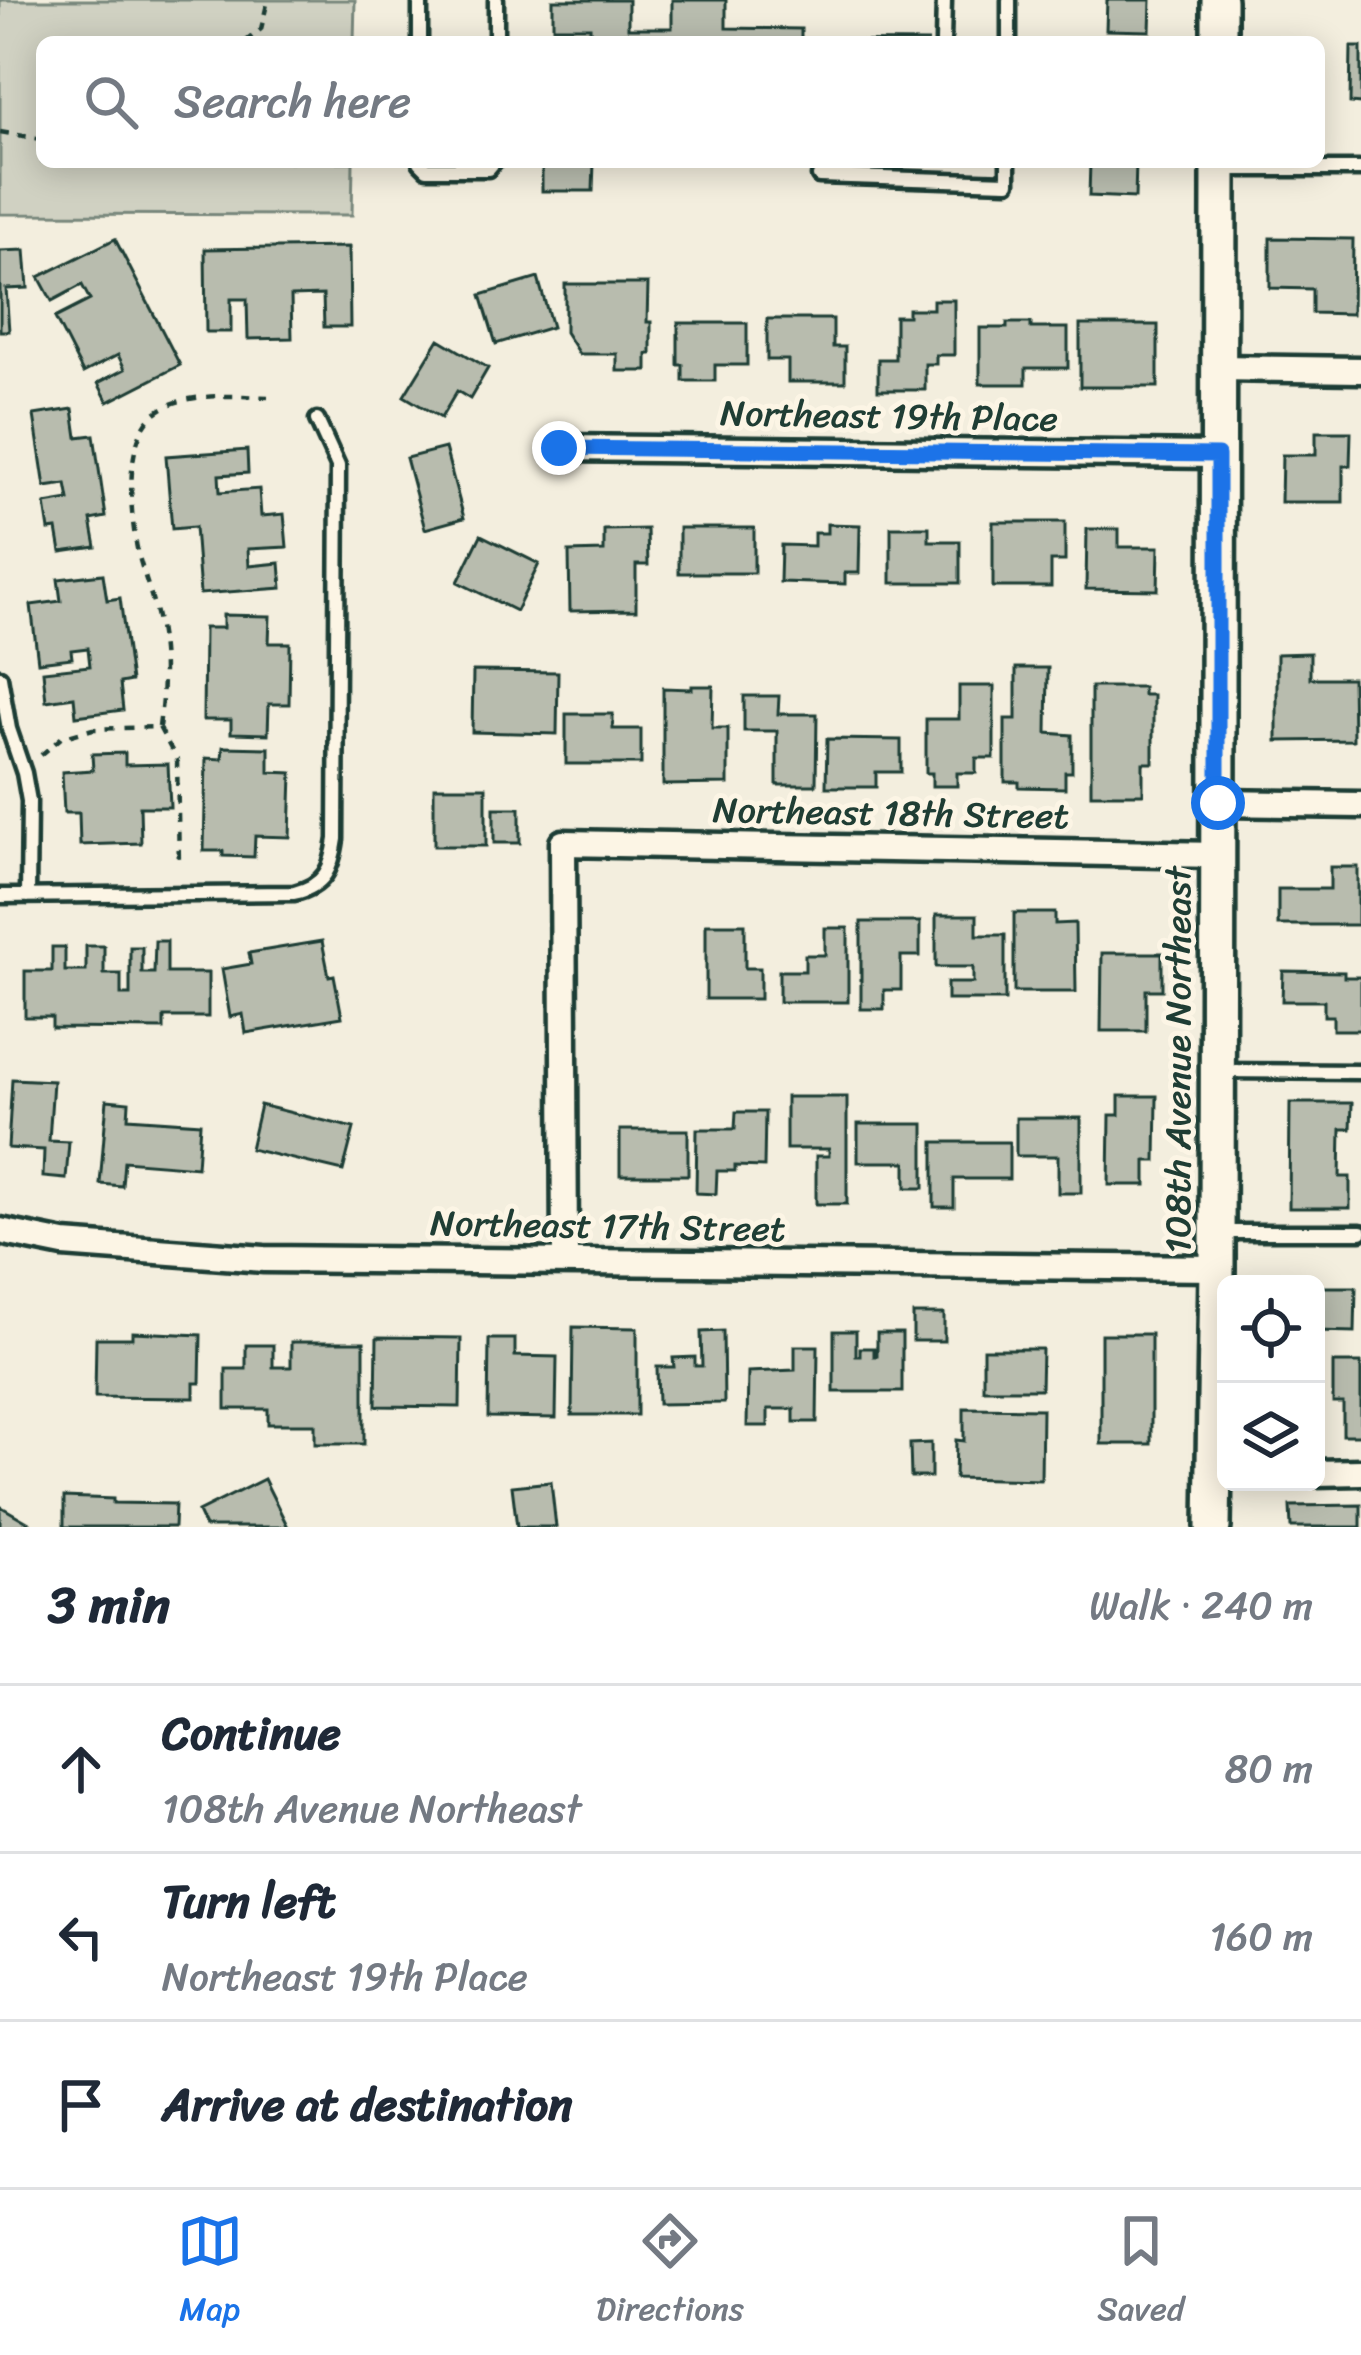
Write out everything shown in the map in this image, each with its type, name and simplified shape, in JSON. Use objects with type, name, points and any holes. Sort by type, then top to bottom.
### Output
[{"type":"main road","points":[[1219,0],[1219,36]]},
{"type":"main road","name":"108th Avenue Northeast","points":[[1218,1383],[1219,168]]},
{"type":"main road","name":"108th Avenue Northeast","points":[[1213,1527],[1218,1491]]},
{"type":"street","points":[[1218,368],[1361,370]]},
{"type":"street","name":"Northeast 19th Place","points":[[559,448],[1218,455]]},
{"type":"street","points":[[1218,803],[1361,805]]},
{"type":"street","name":"Northeast 18th Street","points":[[565,1262],[563,843],[1218,855]]},
{"type":"street","name":"Northeast 17th Street","points":[[0,1231],[64,1244],[264,1258],[1216,1268]]},
{"type":"street","points":[[1325,1473],[1361,1472]]},
{"type":"lane","points":[[420,0],[420,36]]},
{"type":"lane","points":[[496,0],[496,36]]},
{"type":"lane","points":[[943,36],[944,0]]},
{"type":"lane","points":[[1009,0],[1009,36]]},
{"type":"lane","points":[[426,168],[489,168]]},
{"type":"lane","points":[[942,180],[943,168]]},
{"type":"lane","points":[[819,176],[1008,182],[1008,168]]},
{"type":"lane","points":[[1314,168],[1361,169]]},
{"type":"lane","points":[[0,896],[294,893],[322,881],[332,866],[338,466],[317,420]]},
{"type":"lane","points":[[0,677],[29,800],[28,896]]},
{"type":"lane","points":[[1217,1071],[1361,1072]]},
{"type":"lane","points":[[1216,1232],[1361,1232]]},
{"type":"path","points":[[252,36],[261,29],[268,0]]},
{"type":"path","points":[[0,132],[36,139]]},
{"type":"path","points":[[179,865],[177,760],[159,727],[164,690],[161,639],[134,531],[136,441],[152,414],[179,402],[207,395],[268,397]]},
{"type":"path","points":[[36,759],[61,738],[93,730],[159,727]]},
{"type":"shaded area","points":[[0,0],[355,0],[354,36],[36,36],[36,168],[353,168],[352,215],[0,214]]},
{"type":"building","points":[[553,0],[628,0],[628,28],[672,28],[672,0],[726,0],[726,28],[801,29],[801,36],[590,36],[590,27],[553,27]]},
{"type":"building","points":[[1107,0],[1151,0],[1150,31],[1106,30]]},
{"type":"building","points":[[1351,47],[1361,47],[1361,104],[1350,103]]},
{"type":"building","points":[[542,168],[594,168],[593,191],[542,191]]},
{"type":"building","points":[[1090,168],[1136,168],[1135,198],[1089,196]]},
{"type":"building","points":[[1270,238],[1353,239],[1352,314],[1312,313],[1312,289],[1270,288]]},
{"type":"building","points":[[115,239],[180,365],[108,402],[98,383],[125,369],[118,355],[83,373],[55,318],[90,300],[82,285],[52,301],[39,277]]},
{"type":"building","points":[[349,247],[350,327],[324,327],[323,295],[291,296],[292,338],[248,339],[247,299],[231,299],[231,332],[206,332],[205,249]]},
{"type":"building","points":[[25,250],[28,288],[6,289],[9,331],[0,331],[0,251]]},
{"type":"building","points":[[538,278],[552,327],[496,344],[481,295]]},
{"type":"building","points":[[565,284],[648,284],[651,354],[647,354],[647,371],[617,371],[617,354],[579,354],[565,332]]},
{"type":"building","points":[[933,300],[954,300],[954,355],[936,355],[936,364],[925,364],[925,390],[878,390],[878,359],[895,359],[895,316],[908,316],[908,309],[933,309]]},
{"type":"building","points":[[767,319],[833,319],[833,347],[845,347],[845,382],[788,382],[788,360],[767,360]]},
{"type":"building","points":[[678,323],[747,323],[747,365],[715,365],[715,381],[683,381],[683,365],[678,365]]},
{"type":"building","points":[[1007,323],[1068,328],[1068,368],[1026,368],[1026,384],[980,384],[980,328],[1007,328]]},
{"type":"building","points":[[1080,325],[1158,325],[1158,387],[1080,387]]},
{"type":"building","points":[[439,339],[488,368],[470,399],[457,391],[441,418],[404,396]]},
{"type":"building","points":[[73,409],[77,437],[94,435],[106,517],[91,520],[96,547],[61,552],[57,529],[49,530],[45,504],[69,500],[66,484],[45,487],[34,415]]},
{"type":"building","points":[[1316,432],[1351,432],[1350,466],[1343,466],[1343,502],[1281,502],[1282,455],[1316,455]]},
{"type":"building","points":[[445,448],[464,518],[425,529],[406,458]]},
{"type":"building","points":[[247,450],[248,473],[219,475],[220,492],[259,489],[261,516],[284,514],[287,547],[248,549],[249,566],[280,563],[282,588],[200,594],[195,527],[172,529],[166,456]]},
{"type":"building","points":[[993,522],[1065,522],[1065,561],[1051,561],[1051,587],[993,587]]},
{"type":"building","points":[[827,524],[860,525],[859,573],[845,573],[845,584],[780,582],[781,545],[814,546],[814,533],[827,533]]},
{"type":"building","points":[[891,527],[929,527],[929,541],[960,541],[960,583],[891,583]]},
{"type":"building","points":[[679,528],[754,528],[754,573],[679,573]]},
{"type":"building","points":[[647,529],[648,565],[636,565],[636,610],[570,611],[569,552],[604,551],[604,530]]},
{"type":"building","points":[[1087,529],[1119,529],[1119,547],[1159,547],[1158,590],[1086,589]]},
{"type":"building","points":[[481,535],[539,564],[516,611],[458,582]]},
{"type":"building","points":[[103,574],[107,600],[120,598],[131,681],[120,683],[123,710],[76,716],[74,697],[46,701],[43,671],[90,666],[88,648],[71,650],[72,658],[38,662],[31,605],[61,601],[58,579]]},
{"type":"building","points":[[223,615],[270,616],[269,643],[290,643],[289,704],[269,704],[268,734],[231,733],[231,720],[203,720],[204,628],[223,628]]},
{"type":"building","points":[[1310,653],[1310,678],[1352,678],[1353,740],[1277,741],[1277,654]]},
{"type":"building","points":[[1016,668],[1048,668],[1047,733],[1072,735],[1072,772],[1065,772],[1065,788],[1005,782],[1005,719],[1016,719]]},
{"type":"building","points":[[473,671],[558,672],[557,734],[472,732]]},
{"type":"building","points":[[713,686],[712,728],[728,728],[728,784],[663,785],[663,688]]},
{"type":"building","points":[[959,686],[994,686],[994,758],[976,758],[976,773],[957,773],[957,786],[932,786],[932,773],[926,773],[926,719],[959,719]]},
{"type":"building","points":[[1091,687],[1143,687],[1143,695],[1153,695],[1153,763],[1143,763],[1143,794],[1091,794]]},
{"type":"building","points":[[744,696],[779,696],[778,714],[817,714],[816,785],[777,785],[777,731],[744,731]]},
{"type":"building","points":[[566,714],[613,714],[613,729],[641,729],[641,764],[566,764]]},
{"type":"building","points":[[827,739],[901,740],[901,772],[876,772],[876,787],[826,787]]},
{"type":"building","points":[[223,747],[269,748],[269,772],[292,773],[290,837],[255,836],[254,857],[204,851],[206,758],[222,759]]},
{"type":"building","points":[[125,753],[125,765],[168,764],[170,807],[140,807],[141,843],[80,845],[79,813],[64,813],[62,772],[93,770],[92,754]]},
{"type":"building","points":[[434,787],[486,787],[486,846],[434,846]]},
{"type":"building","points":[[494,808],[520,808],[520,843],[494,843]]},
{"type":"building","points":[[1330,867],[1358,867],[1358,925],[1278,925],[1278,889],[1330,889]]},
{"type":"building","points":[[1014,913],[1055,913],[1055,924],[1075,923],[1076,992],[1014,992]]},
{"type":"building","points":[[936,915],[977,915],[977,935],[1005,935],[1005,1000],[947,1000],[947,983],[973,983],[973,967],[936,967]]},
{"type":"building","points":[[861,922],[920,922],[920,956],[901,956],[901,990],[884,990],[884,1009],[861,1009]]},
{"type":"building","points":[[706,924],[745,924],[745,968],[760,968],[760,999],[706,999]]},
{"type":"building","points":[[825,928],[848,928],[848,1002],[779,1002],[779,971],[805,971],[805,955],[825,955]]},
{"type":"building","points":[[155,941],[167,941],[167,973],[208,973],[208,1017],[164,1017],[164,1029],[52,1028],[52,1017],[25,1017],[25,971],[52,971],[52,947],[65,947],[65,971],[86,971],[86,946],[104,946],[104,974],[121,974],[121,995],[130,995],[130,947],[142,947],[142,973],[154,973]]},
{"type":"building","points":[[322,941],[342,1017],[246,1033],[243,1014],[230,1017],[222,969],[251,964],[249,953]]},
{"type":"building","points":[[1102,953],[1162,953],[1162,990],[1146,990],[1146,1031],[1101,1031]]},
{"type":"building","points":[[1283,971],[1344,972],[1344,977],[1361,977],[1361,1030],[1333,1030],[1333,1016],[1324,1016],[1324,1001],[1282,1001]]},
{"type":"building","points":[[12,1079],[53,1081],[49,1141],[69,1142],[66,1179],[43,1177],[44,1150],[8,1148]]},
{"type":"building","points":[[1119,1096],[1157,1096],[1156,1161],[1146,1161],[1146,1185],[1109,1185],[1110,1115],[1119,1115]]},
{"type":"building","points":[[786,1097],[847,1097],[847,1204],[816,1204],[816,1156],[829,1156],[829,1149],[786,1149]]},
{"type":"building","points":[[107,1100],[129,1102],[128,1118],[200,1123],[197,1167],[124,1161],[122,1186],[100,1184]]},
{"type":"building","points":[[1290,1103],[1352,1103],[1351,1129],[1341,1129],[1340,1177],[1350,1177],[1350,1208],[1289,1208]]},
{"type":"building","points":[[260,1105],[354,1128],[343,1171],[250,1149]]},
{"type":"building","points":[[736,1112],[765,1112],[764,1167],[717,1171],[716,1194],[696,1193],[697,1129],[735,1129]]},
{"type":"building","points":[[1016,1118],[1081,1118],[1081,1193],[1058,1193],[1058,1156],[1016,1156]]},
{"type":"building","points":[[858,1124],[924,1124],[924,1188],[906,1188],[906,1162],[858,1162]]},
{"type":"building","points":[[620,1130],[688,1130],[688,1175],[620,1175]]},
{"type":"building","points":[[934,1142],[1009,1142],[1009,1179],[954,1179],[954,1207],[934,1207]]},
{"type":"building","points":[[1325,1287],[1356,1287],[1355,1332],[1325,1331]]},
{"type":"building","points":[[913,1314],[944,1314],[944,1341],[913,1341]]},
{"type":"building","points":[[573,1327],[637,1328],[637,1415],[572,1415]]},
{"type":"building","points":[[723,1331],[724,1403],[658,1404],[657,1367],[674,1367],[673,1358],[695,1357],[695,1366],[702,1366],[701,1332]]},
{"type":"building","points":[[834,1331],[856,1331],[856,1356],[860,1348],[874,1348],[877,1356],[877,1333],[902,1333],[902,1392],[834,1392]]},
{"type":"building","points":[[132,1332],[201,1335],[200,1383],[194,1383],[194,1398],[95,1397],[96,1338],[132,1338]]},
{"type":"building","points":[[1101,1334],[1151,1334],[1151,1444],[1101,1444]]},
{"type":"building","points":[[377,1337],[461,1338],[460,1407],[376,1406]]},
{"type":"building","points":[[489,1339],[515,1339],[515,1356],[557,1357],[556,1418],[488,1417]]},
{"type":"building","points":[[291,1342],[364,1342],[364,1444],[315,1444],[315,1424],[268,1424],[268,1409],[226,1409],[226,1369],[246,1369],[246,1345],[273,1345],[273,1367],[291,1367]]},
{"type":"building","points":[[795,1346],[818,1346],[817,1422],[794,1422],[794,1409],[768,1409],[768,1426],[747,1426],[748,1372],[795,1370]]},
{"type":"building","points":[[983,1349],[1042,1349],[1041,1389],[983,1389]]},
{"type":"building","points":[[1333,1363],[1361,1363],[1361,1435],[1343,1435],[1343,1403],[1333,1403]]},
{"type":"building","points":[[964,1408],[1042,1409],[1041,1480],[955,1478],[956,1440],[964,1441]]},
{"type":"building","points":[[931,1443],[931,1477],[911,1477],[910,1444]]},
{"type":"building","points":[[264,1479],[288,1527],[205,1527],[198,1512]]},
{"type":"building","points":[[551,1482],[556,1527],[517,1527],[512,1486]]},
{"type":"building","points":[[64,1497],[175,1504],[174,1527],[64,1527]]},
{"type":"building","points":[[1361,1505],[1361,1527],[1291,1527],[1290,1506]]},
{"type":"building","points":[[0,1506],[36,1527],[0,1527]]},
{"type":"route","points":[[559,448],[1218,455],[1218,803]]}]
